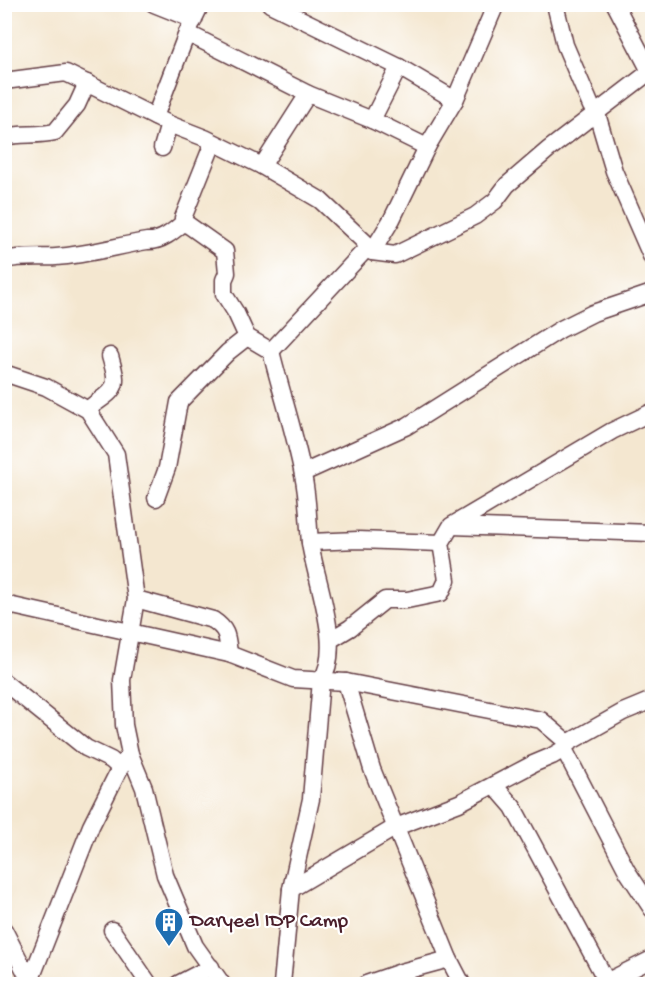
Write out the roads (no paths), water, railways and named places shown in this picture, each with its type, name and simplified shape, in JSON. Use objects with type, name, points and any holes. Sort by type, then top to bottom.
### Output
[{"type":"street","points":[[154,4],[308,94],[372,120],[427,147]]},
{"type":"street","points":[[162,148],[162,121],[190,26],[201,4]]},
{"type":"street","points":[[270,4],[399,67],[455,100]]},
{"type":"street","points":[[270,351],[370,249],[392,219],[427,147],[455,100],[496,4]]},
{"type":"street","points":[[555,4],[565,45],[591,106],[597,114],[614,171],[652,258]]},
{"type":"street","points":[[4,81],[66,73],[162,121],[262,166],[320,200],[370,249],[395,255],[475,216],[495,201],[507,185],[549,149],[652,72],[615,4]]},
{"type":"street","points":[[372,120],[399,67]]},
{"type":"street","points":[[4,136],[41,135],[55,132],[77,105],[87,83]]},
{"type":"street","points":[[262,166],[308,94]]},
{"type":"street","points":[[184,222],[183,218],[213,143]]},
{"type":"street","points":[[4,260],[56,257],[98,252],[147,240],[156,242],[184,222]]},
{"type":"street","points":[[184,222],[225,251],[227,273],[224,280],[224,294],[248,337],[270,351],[303,473],[309,505],[310,542],[330,640],[328,671],[321,680],[311,799],[291,889],[282,984]]},
{"type":"street","points":[[303,473],[407,426],[561,329],[593,313],[652,293]]},
{"type":"street","points":[[156,498],[167,468],[179,402],[228,352],[248,337]]},
{"type":"street","points":[[88,410],[113,390],[116,383],[110,356]]},
{"type":"street","points":[[4,373],[46,387],[88,410],[116,454],[136,599],[122,680],[124,725],[130,754],[144,788],[165,875],[195,946],[222,984]]},
{"type":"street","points":[[330,640],[385,600],[407,600],[441,593],[447,580],[441,543],[451,526],[612,431],[652,412]]},
{"type":"street","points":[[451,526],[652,533]]},
{"type":"street","points":[[310,542],[358,540],[441,543]]},
{"type":"street","points":[[136,599],[213,620],[228,635],[230,654]]},
{"type":"street","points":[[4,604],[230,654],[293,679],[346,682],[541,720],[566,746],[627,871],[652,909]]},
{"type":"street","points":[[4,682],[86,748],[111,760],[120,768]]},
{"type":"street","points":[[346,682],[372,769],[449,959],[462,984]]},
{"type":"street","points":[[291,889],[396,827],[459,803],[566,746],[622,712],[652,700]]},
{"type":"street","points":[[29,983],[91,826],[120,768],[130,754]]},
{"type":"street","points":[[495,785],[513,807],[604,983],[652,958]]},
{"type":"street","points":[[4,930],[29,983]]},
{"type":"street","points":[[112,930],[149,984]]},
{"type":"street","points":[[366,984],[449,959]]},
{"type":"street","points":[[178,984],[211,967]]},
{"type":"place","name":"Daryeel IDP Camp","points":[[169,948]]}]
